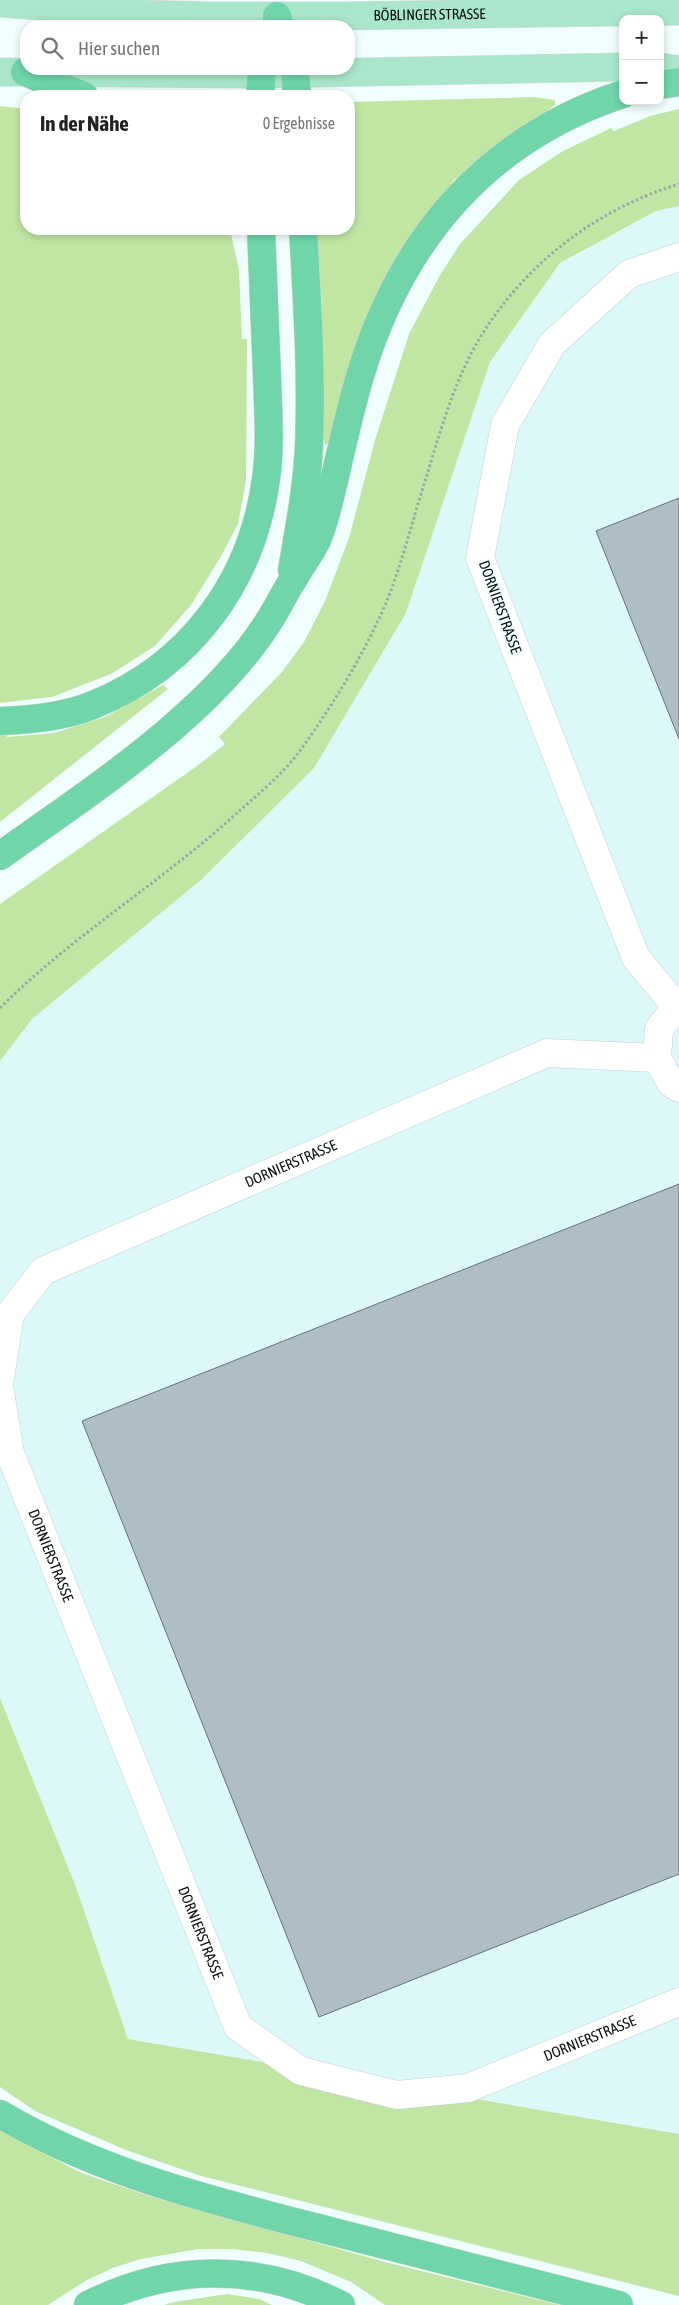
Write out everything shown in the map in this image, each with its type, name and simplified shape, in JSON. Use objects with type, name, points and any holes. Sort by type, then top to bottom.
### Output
[{"type":"highway","points":[[22,75],[66,90]]},
{"type":"highway","points":[[664,84],[679,82]]},
{"type":"highway","points":[[0,856],[114,774],[160,738],[206,696],[254,644],[275,612],[317,539],[360,375],[386,306],[415,252],[444,214],[479,174],[524,140],[592,104],[619,95]]},
{"type":"highway","points":[[0,722],[29,720],[92,706],[143,680],[167,663],[188,643],[207,621],[240,571],[255,533],[266,477],[268,438],[259,235]]},
{"type":"highway","points":[[290,584],[302,512],[309,447],[310,397],[303,235]]},
{"type":"highway","points":[[0,2114],[30,2132],[85,2158],[170,2187],[290,2221],[620,2305]]},
{"type":"highway","points":[[88,2305],[140,2283],[197,2273],[262,2276],[316,2292],[341,2305]]},
{"type":"main road","name":"BÖBLINGER STRASSE","points":[[0,3],[233,20]]},
{"type":"main road","name":"BÖBLINGER STRASSE","points":[[355,21],[679,11]]},
{"type":"main road","points":[[106,75],[261,80],[619,67]]},
{"type":"main road","points":[[664,68],[679,70]]},
{"type":"lane","name":"DORNIERSTRASSE","points":[[0,1378],[10,1314],[43,1271],[547,1053],[657,1058],[659,1029],[678,1005],[636,958],[480,558],[505,425],[552,344],[629,274],[679,257]]},
{"type":"lane","points":[[657,1058],[671,1083],[679,1088]]},
{"type":"lane","name":"DORNIERSTRASSE","points":[[0,1392],[10,1453],[238,2027],[302,2070],[397,2095],[468,2088],[679,2002]]},
{"type":"path","points":[[0,1008],[34,974],[205,842],[255,797],[297,755],[333,704],[356,664],[387,602],[462,373],[480,337],[505,302],[536,267],[571,238],[607,214],[646,194],[679,184]]},
{"type":"shaded area","points":[[679,206],[679,2134],[128,2039],[76,1887],[0,1698],[0,1061],[32,1019],[202,879],[406,613],[490,362],[560,263],[656,211]]},
{"type":"green space","points":[[534,97],[555,100],[555,105],[539,118],[512,134],[454,180],[414,236],[378,297],[358,341],[329,444],[326,445],[323,440],[316,235],[355,235],[355,102]]},
{"type":"green space","points":[[0,106],[20,108],[20,235],[231,235],[239,270],[242,339],[247,339],[246,481],[238,524],[191,605],[155,646],[111,674],[52,697],[0,703]]},
{"type":"green space","points":[[679,109],[679,206],[656,211],[560,263],[490,362],[406,613],[314,768],[202,879],[32,1019],[0,1061],[0,904],[197,766],[225,744],[219,737],[281,673],[304,642],[325,601],[349,538],[375,440],[409,334],[440,275],[460,244],[519,180],[563,151],[611,128],[614,131],[650,116]]},
{"type":"green space","points":[[163,685],[168,689],[0,822],[0,733],[7,733],[7,737],[54,733],[105,717]]},
{"type":"green space","points":[[0,1698],[76,1887],[128,2039],[679,2134],[679,2296],[201,2176],[126,2150],[35,2111],[0,2087]]},
{"type":"green space","points":[[0,2129],[82,2173],[149,2196],[385,2262],[560,2305],[385,2305],[351,2282],[301,2261],[267,2253],[233,2249],[198,2249],[141,2259],[113,2268],[87,2280],[48,2305],[0,2305]]},
{"type":"green space","points":[[227,2294],[259,2299],[272,2305],[164,2305],[174,2302]]},
{"type":"building","points":[[679,498],[679,739],[596,531]]},
{"type":"building","points":[[679,1184],[679,1874],[319,2017],[82,1421]]}]
